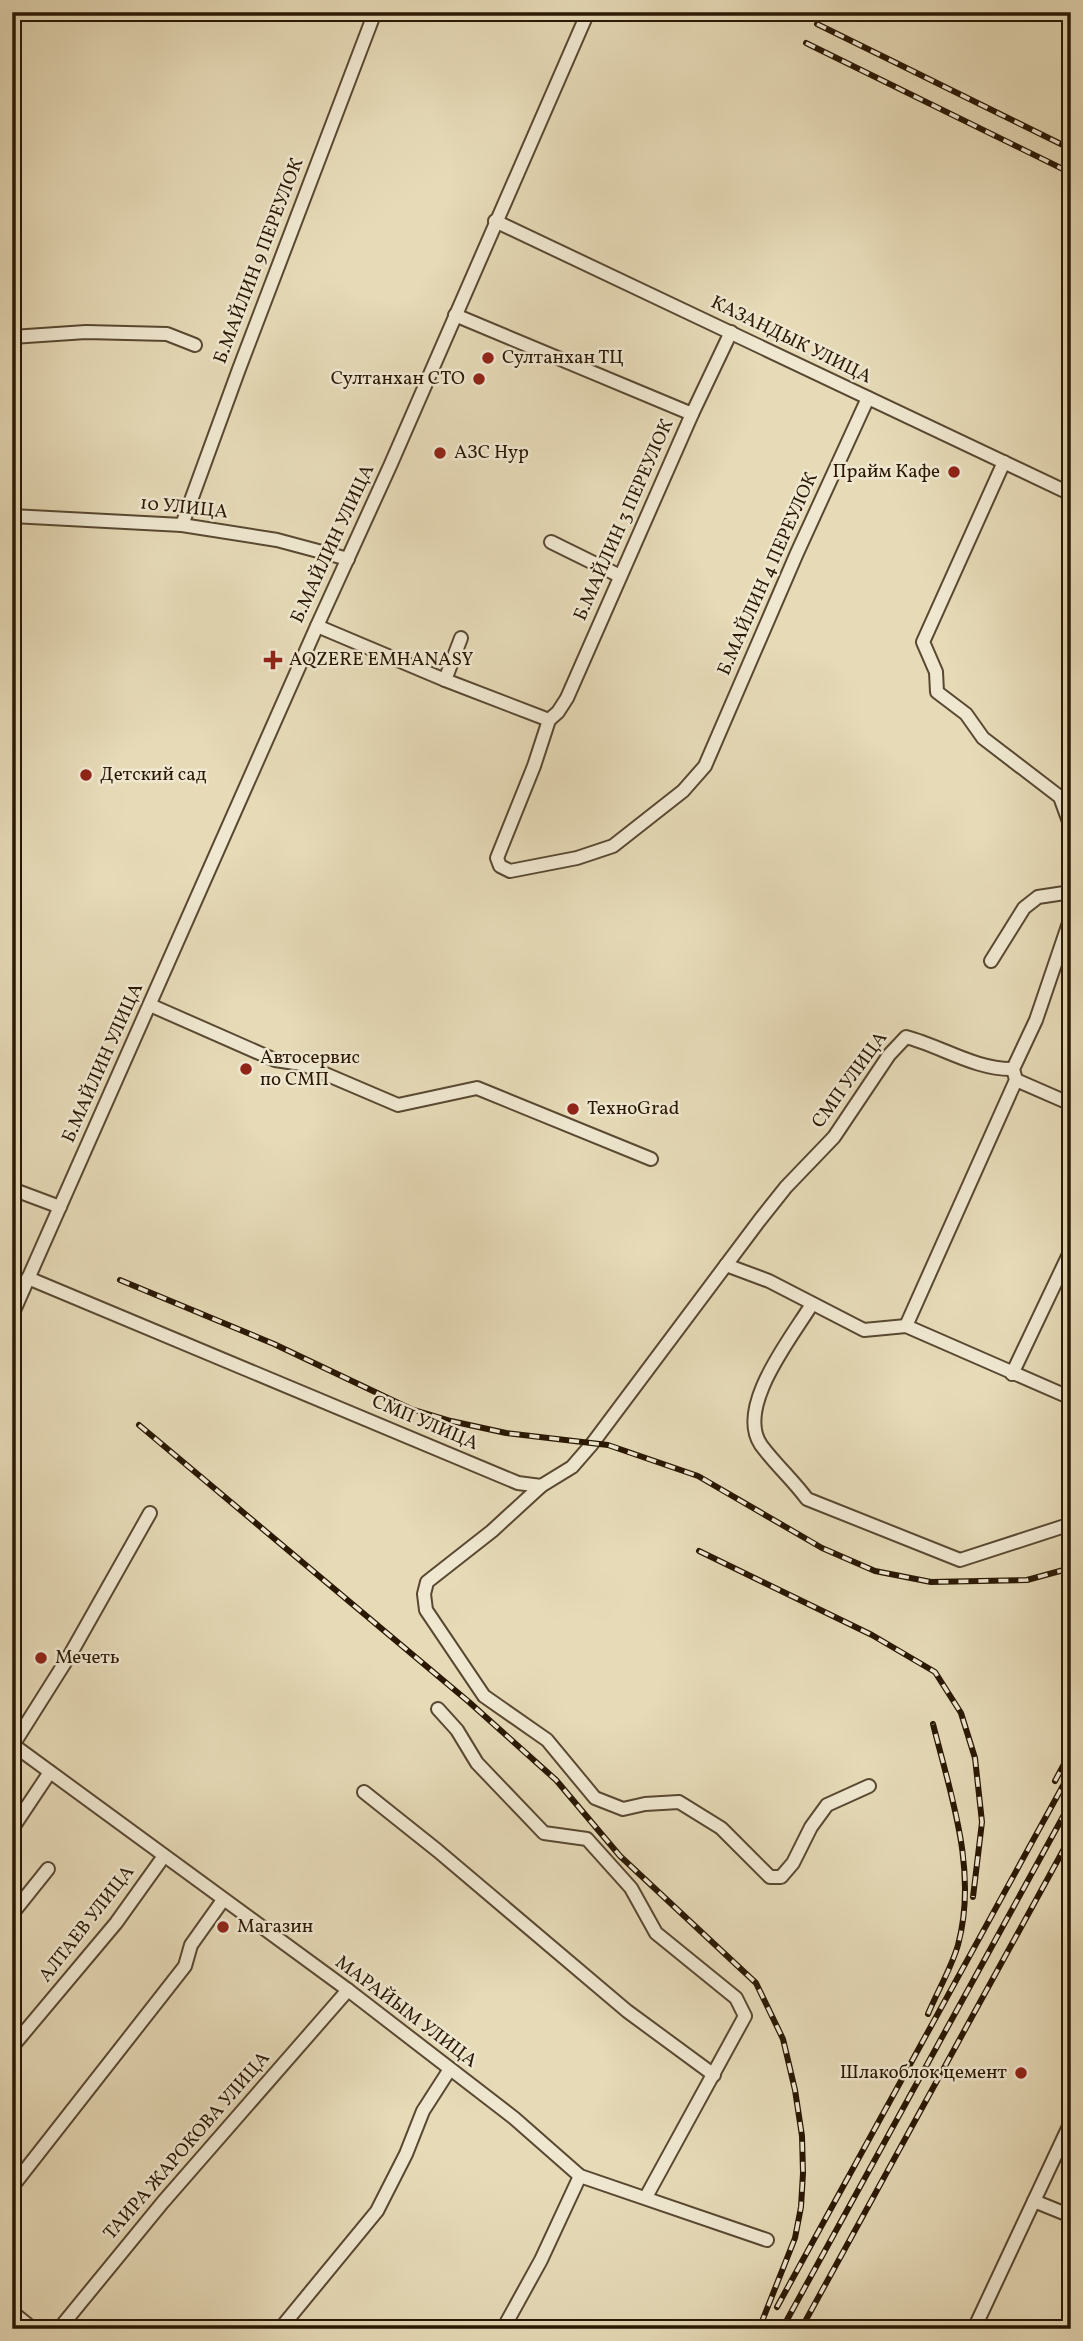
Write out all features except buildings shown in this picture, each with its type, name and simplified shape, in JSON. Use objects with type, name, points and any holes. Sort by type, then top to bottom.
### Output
[{"type":"street","name":"Б.МАЙЛИН 9 ПЕРЕУЛОК","points":[[182,525],[375,12]]},
{"type":"street","name":"Б.МАЙЛИН УЛИЦА","points":[[12,1315],[588,12]]},
{"type":"street","name":"КАЗАНДЫК УЛИЦА","points":[[495,221],[1071,494]]},
{"type":"street","points":[[455,315],[692,414]]},
{"type":"street","points":[[12,337],[86,332],[167,334],[195,345]]},
{"type":"street","name":"Б.МАЙЛИН 3 ПЕРЕУЛОК","points":[[549,720],[567,698],[731,332]]},
{"type":"street","name":"Б.МАЙЛИН 4 ПЕРЕУЛОК","points":[[549,720],[534,766],[497,858],[500,866],[510,871],[577,858],[614,846],[683,791],[705,766],[867,398]]},
{"type":"street","points":[[1004,462],[923,642],[936,672],[937,692],[967,714],[983,738],[1064,803],[1071,827]]},
{"type":"street","name":"10 УЛИЦА","points":[[12,516],[182,525],[276,540],[348,559]]},
{"type":"street","points":[[551,542],[620,576]]},
{"type":"street","points":[[317,626],[444,680],[549,720]]},
{"type":"street","points":[[444,680],[461,638]]},
{"type":"street","points":[[991,961],[1024,908],[1038,897],[1071,892]]},
{"type":"street","points":[[906,1326],[1015,1074],[1071,919]]},
{"type":"street","points":[[150,1005],[275,1060],[302,1064],[398,1105],[477,1088],[651,1159]]},
{"type":"street","name":"СМП УЛИЦА","points":[[29,1278],[518,1483],[541,1486],[572,1467],[592,1444],[786,1187],[834,1137],[889,1055],[906,1037],[1015,1074],[1071,1104]]},
{"type":"street","points":[[12,1189],[60,1207]]},
{"type":"street","points":[[1012,1374],[1071,1250]]},
{"type":"street","points":[[726,1265],[769,1281],[864,1330],[906,1326],[1071,1398]]},
{"type":"street","points":[[811,1304],[766,1377],[753,1412],[760,1443],[807,1499],[960,1560],[1071,1524]]},
{"type":"street","points":[[541,1486],[492,1531],[427,1582],[424,1594],[426,1610],[484,1696],[547,1740],[596,1798],[622,1809],[645,1804],[679,1802],[721,1828],[770,1877],[780,1877],[793,1863],[811,1828],[827,1805],[869,1786]]},
{"type":"street","points":[[13,1744],[71,1653],[150,1513]]},
{"type":"street","points":[[438,1709],[457,1730],[477,1763],[544,1833],[587,1839],[631,1888],[656,1933],[736,1998],[745,2016],[646,2197]]},
{"type":"street","name":"МАРАЙЫМ УЛИЦА","points":[[13,1744],[348,1990],[514,2118],[580,2176],[767,2240]]},
{"type":"street","points":[[12,1829],[50,1772]]},
{"type":"street","points":[[364,1792],[627,2011],[714,2075]]},
{"type":"street","name":"АЛТАЕВ УЛИЦА","points":[[12,2047],[116,1923],[164,1856]]},
{"type":"street","points":[[12,1914],[48,1869]]},
{"type":"street","points":[[12,2188],[185,1966],[191,1945],[223,1900]]},
{"type":"street","name":"ТАИРА ЖАРОКОВА УЛИЦА","points":[[59,2329],[163,2202],[348,1990]]},
{"type":"street","points":[[280,2329],[296,2306],[377,2211],[406,2154],[423,2111],[450,2069]]},
{"type":"street","points":[[974,2329],[1071,2122]]},
{"type":"street","points":[[503,2329],[541,2260],[580,2176]]},
{"type":"street","points":[[1034,2201],[1071,2216]]},
{"type":"street","points":[[12,2312],[33,2329]]},
{"type":"railway","points":[[817,24],[1071,149]]},
{"type":"railway","points":[[806,43],[1071,173]]},
{"type":"railway","points":[[120,1280],[274,1344],[411,1409],[506,1433],[608,1445],[698,1476],[822,1548],[875,1571],[931,1582],[1027,1580],[1071,1568]]},
{"type":"railway","points":[[139,1425],[469,1702],[556,1780],[620,1856],[756,1983],[783,2039],[802,2136],[803,2173],[801,2207],[795,2238],[759,2329]]},
{"type":"railway","points":[[699,1551],[872,1635],[935,1672],[961,1713],[975,1758],[982,1822],[973,1897]]},
{"type":"railway","points":[[928,2014],[958,1945],[965,1889],[960,1834],[933,1724]]},
{"type":"railway","points":[[1055,1781],[1071,1751]]},
{"type":"railway","points":[[777,2307],[1071,1771]]},
{"type":"railway","points":[[782,2329],[1071,1802]]},
{"type":"railway","points":[[801,2329],[1071,1836]]},
{"type":"place","name":"Султанхан ТЦ","points":[[488,358]]},
{"type":"place","name":"Султанхан СТО","points":[[479,379]]},
{"type":"place","name":"АЗС Нур","points":[[440,453]]},
{"type":"place","name":"Прайм Кафе","points":[[954,472]]},
{"type":"place","name":"AQZERE EMHANASY","points":[[273,660]]},
{"type":"place","name":"Детский сад","points":[[86,775]]},
{"type":"place","name":"Автосервис по СМП","points":[[246,1069]]},
{"type":"place","name":"ТехноGrad","points":[[573,1109]]},
{"type":"place","name":"Мечеть","points":[[41,1658]]},
{"type":"place","name":"Магазин","points":[[223,1927]]},
{"type":"place","name":"Шлакоблок цемент","points":[[1021,2073]]}]
